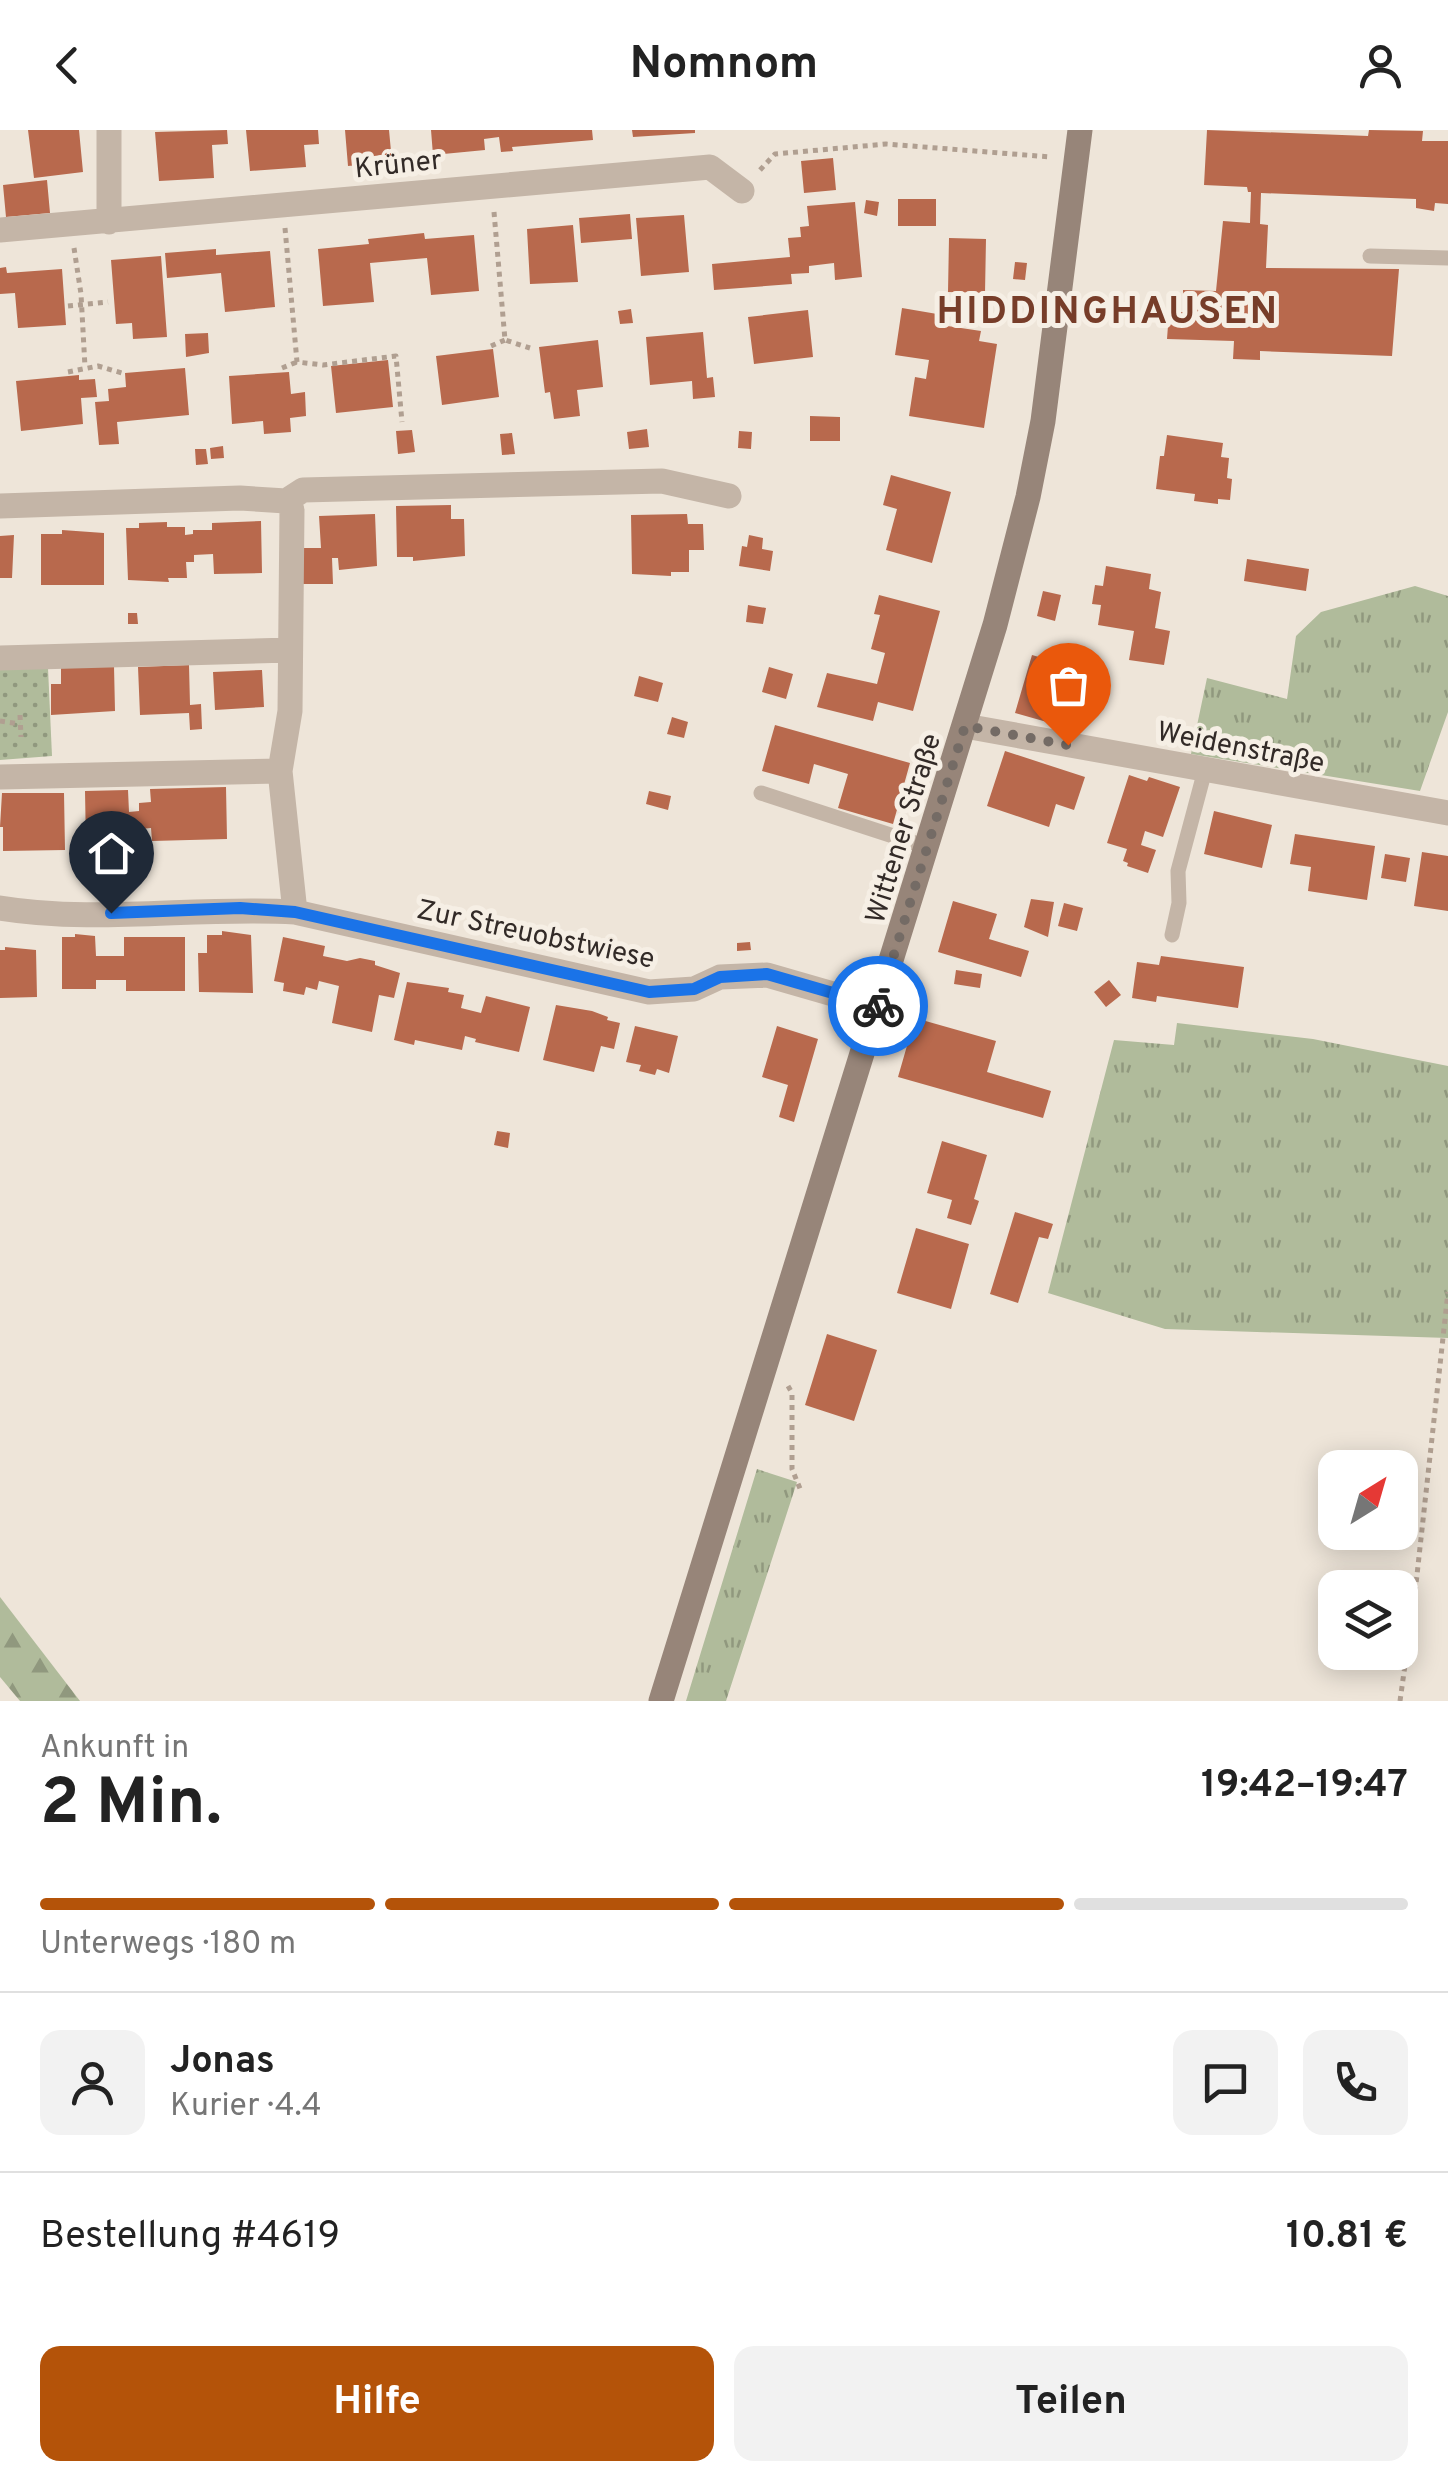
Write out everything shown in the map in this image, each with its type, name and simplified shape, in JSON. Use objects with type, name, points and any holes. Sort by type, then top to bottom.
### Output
[{"type":"main road","name":"Wittener Straße","points":[[661,1701],[965,726],[1028,497],[1056,334],[1080,130]]},
{"type":"street","points":[[109,130],[109,222]]},
{"type":"street","name":"Krüner","points":[[0,230],[710,167],[742,192]]},
{"type":"street","points":[[0,506],[286,500],[303,490],[662,481],[730,496]]},
{"type":"street","points":[[286,500],[292,510],[290,712],[280,771],[295,912]]},
{"type":"street","points":[[0,658],[290,650]]},
{"type":"street","name":"Weidenstraße","points":[[965,726],[1448,813]]},
{"type":"street","points":[[0,776],[280,771]]},
{"type":"street","name":"Zur Streuobstwiese","points":[[0,908],[129,914],[240,908],[295,912],[649,992],[694,989],[720,977],[767,974],[878,1006]]},
{"type":"lane","points":[[1370,256],[1448,258]]},
{"type":"lane","points":[[1172,934],[1179,904],[1178,871],[1205,770]]},
{"type":"lane","points":[[761,793],[927,847]]},
{"type":"path","points":[[742,192],[774,154],[886,144],[1077,159]]},
{"type":"path","points":[[491,184],[505,340]]},
{"type":"path","points":[[282,205],[297,362]]},
{"type":"path","points":[[72,225],[85,367]]},
{"type":"path","points":[[68,306],[108,302]]},
{"type":"path","points":[[491,346],[505,340],[530,348]]},
{"type":"path","points":[[282,368],[297,362],[324,365],[396,356],[402,422]]},
{"type":"path","points":[[68,372],[98,366],[122,373]]},
{"type":"path","points":[[20,715],[21,737]]},
{"type":"path","points":[[0,721],[20,724]]},
{"type":"path","points":[[1400,1701],[1448,1292]]},
{"type":"path","points":[[764,1376],[789,1387],[792,1393],[792,1469],[801,1491]]},
{"type":"green space","points":[[1415,586],[1448,596],[1448,712],[1420,791],[1191,754],[1207,678],[1287,699],[1296,636],[1321,612]]},
{"type":"green space","points":[[0,663],[48,668],[52,756],[0,760]]},
{"type":"green space","points":[[1177,1023],[1313,1039],[1448,1066],[1448,1338],[1165,1329],[1048,1293],[1114,1040],[1174,1045]]},
{"type":"green space","points":[[757,1469],[797,1482],[726,1701],[686,1701]]},
{"type":"green space","points":[[0,1597],[80,1701],[20,1701],[0,1677]]},
{"type":"building","points":[[28,130],[79,130],[83,172],[34,178]]},
{"type":"building","points":[[227,130],[228,144],[212,145],[214,178],[159,181],[155,132]]},
{"type":"building","points":[[246,130],[318,130],[319,144],[304,145],[306,167],[250,171]]},
{"type":"building","points":[[345,130],[389,130],[392,162],[348,166]]},
{"type":"building","points":[[431,130],[592,130],[593,140],[512,147],[513,151],[501,152],[499,137],[484,139],[485,150],[433,155]]},
{"type":"building","points":[[632,130],[695,130],[695,133],[633,137]]},
{"type":"building","points":[[1207,130],[1368,136],[1369,130],[1423,131],[1422,141],[1448,141],[1448,204],[1435,203],[1434,211],[1416,208],[1416,199],[1261,193],[1260,224],[1268,225],[1266,268],[1399,269],[1392,356],[1260,351],[1260,360],[1233,359],[1234,341],[1167,339],[1169,312],[1183,312],[1183,290],[1216,291],[1223,221],[1250,223],[1251,192],[1247,187],[1204,185]]},
{"type":"building","points":[[833,158],[836,190],[804,193],[801,161]]},
{"type":"building","points":[[47,180],[50,213],[6,217],[3,185]]},
{"type":"building","points":[[898,199],[936,199],[936,226],[898,226]]},
{"type":"building","points":[[866,200],[879,202],[877,216],[864,213]]},
{"type":"building","points":[[855,202],[862,277],[835,280],[834,263],[809,266],[809,273],[791,274],[792,284],[714,290],[712,264],[790,257],[788,238],[801,237],[800,227],[809,226],[807,206]]},
{"type":"building","points":[[630,214],[632,239],[581,243],[579,218]]},
{"type":"building","points":[[684,215],[689,272],[641,276],[636,218]]},
{"type":"building","points":[[573,225],[578,282],[530,284],[527,229]]},
{"type":"building","points":[[424,233],[425,239],[474,235],[479,291],[431,295],[427,258],[370,263],[374,302],[323,306],[318,249]]},
{"type":"building","points":[[949,238],[986,239],[985,293],[948,292]]},
{"type":"building","points":[[216,249],[216,255],[270,251],[275,307],[225,312],[221,273],[167,278],[165,253]]},
{"type":"building","points":[[161,256],[167,337],[133,339],[132,323],[116,324],[111,260]]},
{"type":"building","points":[[1015,262],[1027,263],[1025,280],[1013,279]]},
{"type":"building","points":[[6,267],[7,273],[62,269],[66,325],[18,328],[15,293],[0,294],[0,268]]},
{"type":"building","points":[[902,308],[943,315],[941,325],[981,331],[979,341],[997,344],[984,428],[909,416],[915,377],[926,379],[929,360],[895,355]]},
{"type":"building","points":[[631,309],[633,323],[620,324],[618,311]]},
{"type":"building","points":[[808,310],[813,357],[754,364],[748,317]]},
{"type":"building","points":[[703,332],[707,378],[713,377],[715,397],[693,399],[692,381],[650,385],[646,337]]},
{"type":"building","points":[[208,333],[209,353],[186,357],[185,334]]},
{"type":"building","points":[[598,340],[603,387],[577,390],[580,416],[554,419],[550,392],[545,393],[539,347]]},
{"type":"building","points":[[493,349],[499,397],[442,405],[436,356]]},
{"type":"building","points":[[388,360],[393,407],[336,413],[331,366]]},
{"type":"building","points":[[185,368],[189,415],[117,422],[119,444],[99,445],[95,402],[109,401],[108,389],[126,387],[125,373]]},
{"type":"building","points":[[289,372],[291,394],[305,392],[306,416],[290,418],[291,432],[264,434],[263,421],[232,424],[229,376]]},
{"type":"building","points":[[79,375],[79,380],[95,379],[97,397],[81,398],[83,424],[21,431],[16,381]]},
{"type":"building","points":[[810,416],[840,417],[840,441],[810,441]]},
{"type":"building","points":[[647,429],[649,447],[629,449],[627,432]]},
{"type":"building","points":[[412,430],[415,452],[398,454],[396,431]]},
{"type":"building","points":[[739,431],[752,432],[751,449],[738,448]]},
{"type":"building","points":[[512,433],[515,454],[502,455],[500,434]]},
{"type":"building","points":[[1167,435],[1223,443],[1221,457],[1229,458],[1227,478],[1232,479],[1230,500],[1218,499],[1218,504],[1194,501],[1195,494],[1156,489]]},
{"type":"building","points":[[223,446],[224,458],[211,459],[210,448]]},
{"type":"building","points":[[195,449],[206,449],[208,464],[196,465]]},
{"type":"building","points":[[891,475],[951,492],[932,563],[886,550],[897,509],[883,505]]},
{"type":"building","points":[[451,505],[451,519],[464,519],[465,556],[413,561],[413,557],[397,557],[396,506]]},
{"type":"building","points":[[375,514],[377,566],[339,570],[338,558],[332,558],[333,584],[303,584],[302,548],[321,548],[319,516]]},
{"type":"building","points":[[687,514],[688,524],[703,524],[704,550],[689,550],[689,572],[671,572],[671,576],[632,574],[631,515]]},
{"type":"building","points":[[261,521],[262,573],[214,574],[213,554],[194,555],[194,562],[186,562],[187,578],[168,578],[169,582],[128,580],[126,528],[139,528],[139,523],[167,522],[167,527],[185,527],[185,535],[193,534],[193,530],[212,530],[212,523]]},
{"type":"building","points":[[62,530],[104,533],[104,585],[41,585],[41,534],[62,534]]},
{"type":"building","points":[[14,535],[12,578],[0,578],[0,536]]},
{"type":"building","points":[[749,535],[763,538],[762,549],[773,551],[770,571],[739,566],[742,546],[747,547]]},
{"type":"building","points":[[1247,559],[1309,569],[1306,591],[1244,581]]},
{"type":"building","points":[[1106,566],[1151,574],[1149,589],[1161,592],[1155,628],[1170,631],[1164,665],[1129,660],[1134,631],[1098,625],[1101,605],[1092,604],[1095,585],[1103,586]]},
{"type":"building","points":[[1043,591],[1061,595],[1055,621],[1037,616]]},
{"type":"building","points":[[879,595],[940,611],[913,711],[878,702],[873,721],[817,707],[827,673],[877,684],[885,653],[871,649],[880,615],[874,614]]},
{"type":"building","points":[[748,605],[766,608],[763,624],[746,622]]},
{"type":"building","points":[[128,613],[137,613],[138,624],[128,624]]},
{"type":"building","points":[[1032,655],[1080,669],[1061,726],[1015,713]]},
{"type":"building","points":[[189,665],[190,705],[201,704],[202,729],[190,730],[189,713],[140,715],[138,667]]},
{"type":"building","points":[[114,666],[115,711],[51,715],[51,684],[61,684],[61,667]]},
{"type":"building","points":[[769,667],[793,674],[786,699],[762,692]]},
{"type":"building","points":[[262,670],[264,707],[215,710],[213,672]]},
{"type":"building","points":[[639,676],[663,683],[658,702],[634,696]]},
{"type":"building","points":[[672,717],[688,722],[684,738],[667,734]]},
{"type":"building","points":[[775,725],[910,763],[893,824],[838,808],[848,774],[814,764],[809,784],[762,771]]},
{"type":"building","points":[[1005,751],[1085,777],[1074,810],[1056,804],[1049,827],[987,806]]},
{"type":"building","points":[[1129,775],[1180,787],[1163,837],[1145,831],[1141,845],[1156,850],[1148,873],[1127,866],[1123,861],[1127,849],[1107,843]]},
{"type":"building","points":[[226,787],[227,839],[152,841],[151,828],[140,829],[140,847],[86,846],[85,791],[128,790],[129,812],[139,811],[139,803],[151,802],[150,789]]},
{"type":"building","points":[[649,791],[671,796],[668,810],[646,804]]},
{"type":"building","points":[[2,793],[64,793],[65,850],[3,851]]},
{"type":"building","points":[[1214,811],[1272,825],[1262,868],[1204,854]]},
{"type":"building","points":[[1295,834],[1375,846],[1367,900],[1308,891],[1311,867],[1290,864]]},
{"type":"building","points":[[1422,852],[1448,856],[1448,911],[1414,906]]},
{"type":"building","points":[[1385,854],[1410,858],[1406,882],[1381,878]]},
{"type":"building","points":[[1031,899],[1054,902],[1048,937],[1024,927]]},
{"type":"building","points":[[953,901],[997,914],[989,939],[1029,951],[1021,977],[938,952]]},
{"type":"building","points":[[1064,903],[1083,908],[1077,931],[1058,926]]},
{"type":"building","points":[[222,931],[251,935],[253,993],[199,992],[198,953],[207,953],[207,935],[222,935]]},
{"type":"building","points":[[95,936],[96,956],[124,956],[124,937],[185,937],[185,991],[126,991],[126,980],[96,980],[96,989],[62,989],[62,937]]},
{"type":"building","points":[[283,937],[325,946],[323,956],[375,961],[375,965],[400,973],[394,998],[379,995],[372,1032],[332,1023],[339,986],[319,981],[317,990],[306,987],[304,995],[283,991],[284,983],[274,981]]},
{"type":"building","points":[[750,942],[751,950],[737,951],[737,943]]},
{"type":"building","points":[[0,950],[36,950],[37,997],[0,998]]},
{"type":"building","points":[[1161,956],[1244,967],[1238,1008],[1157,996],[1156,1002],[1132,998],[1137,962],[1159,965]]},
{"type":"building","points":[[956,970],[982,974],[980,988],[954,984]]},
{"type":"building","points":[[1109,980],[1121,995],[1106,1007],[1094,992]]},
{"type":"building","points":[[407,982],[449,988],[448,992],[464,995],[461,1008],[481,1013],[486,996],[530,1007],[519,1052],[465,1036],[462,1050],[415,1040],[414,1045],[394,1040]]},
{"type":"building","points":[[556,1005],[592,1011],[620,1023],[614,1049],[601,1046],[594,1072],[543,1060]]},
{"type":"building","points":[[915,1018],[996,1041],[987,1072],[1051,1091],[1043,1118],[898,1077]]},
{"type":"building","points":[[635,1026],[678,1036],[669,1073],[657,1069],[655,1075],[639,1071],[641,1065],[626,1062]]},
{"type":"building","points":[[777,1026],[818,1039],[794,1122],[779,1117],[788,1085],[762,1077]]},
{"type":"building","points":[[497,1131],[510,1133],[508,1148],[494,1145]]},
{"type":"building","points":[[942,1141],[987,1155],[971,1225],[947,1218],[952,1200],[927,1193]]},
{"type":"building","points":[[1015,1212],[1053,1224],[1048,1239],[1039,1237],[1018,1303],[990,1294]]},
{"type":"building","points":[[916,1228],[969,1244],[951,1309],[897,1293]]},
{"type":"building","points":[[827,1334],[877,1350],[854,1421],[805,1405]]},
{"type":"way so far","points":[[878,1006],[965,726],[1068,745]]},
{"type":"district","name":"HIDDINGHAUSEN","points":[[1108,310]]},
{"type":"route","points":[[111,913],[240,908],[295,912],[649,992],[694,989],[720,977],[767,974],[878,1006]]}]
